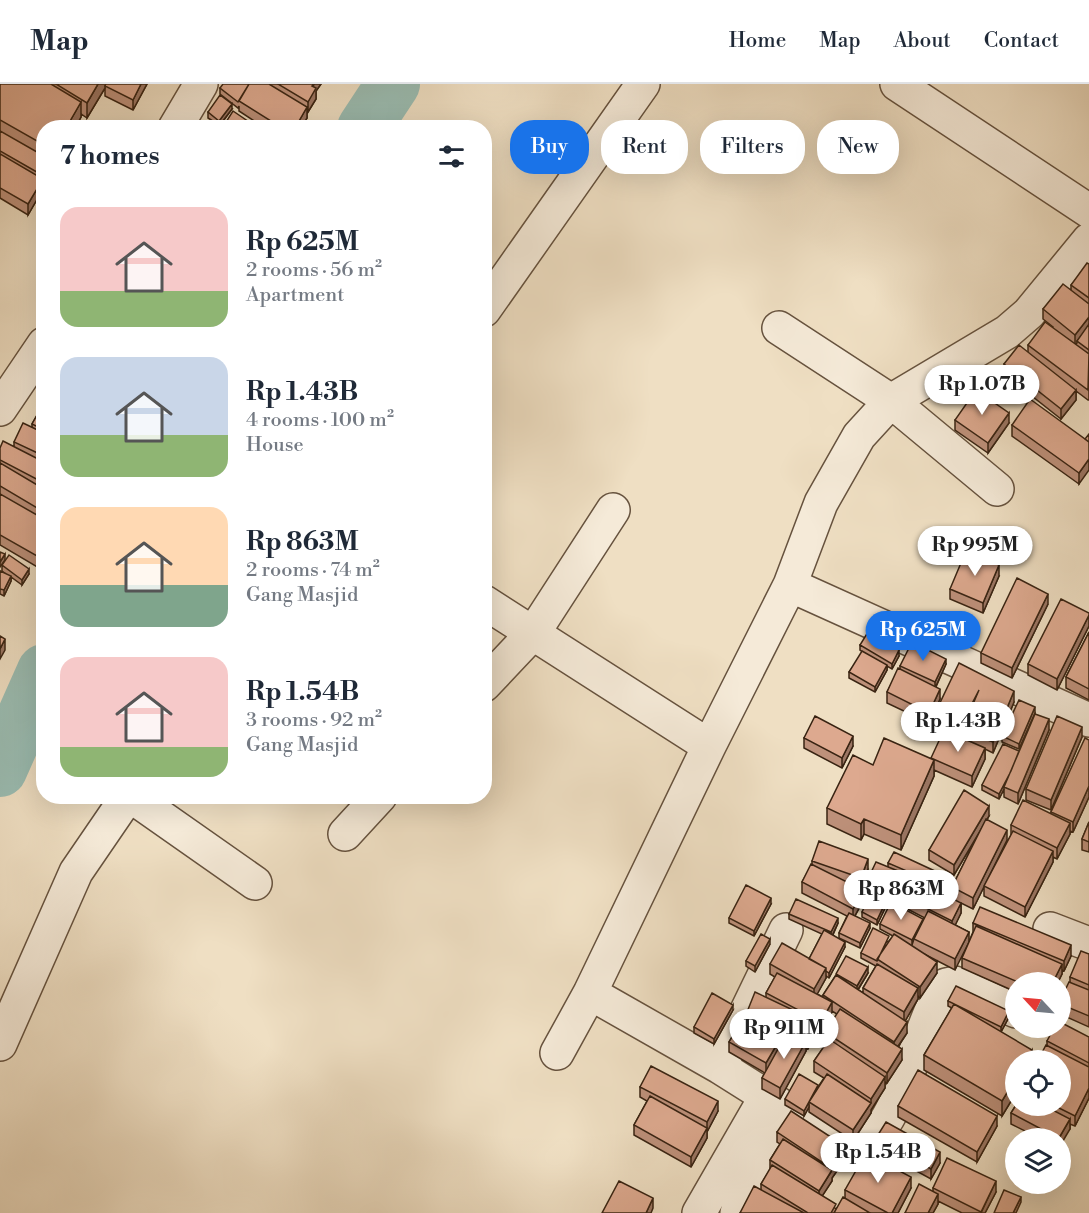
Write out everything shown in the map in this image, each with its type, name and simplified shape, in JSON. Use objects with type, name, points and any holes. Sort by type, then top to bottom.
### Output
[{"type":"street","points":[[180,120],[201,84]]},
{"type":"street","points":[[492,299],[642,84]]},
{"type":"street","points":[[897,84],[1089,211]]},
{"type":"street","points":[[557,1053],[590,993],[709,746],[790,585],[821,503],[843,460],[873,418],[891,401],[1007,332],[1085,253]]},
{"type":"street","points":[[778,328],[891,401],[996,489]]},
{"type":"street","points":[[0,409],[35,378]]},
{"type":"street","points":[[492,677],[534,632],[613,510]]},
{"type":"street","points":[[790,585],[1089,720]]},
{"type":"street","points":[[492,607],[709,746]]},
{"type":"street","points":[[0,1044],[76,872],[124,804]]},
{"type":"street","points":[[141,804],[255,883]]},
{"type":"street","points":[[345,834],[373,804]]},
{"type":"street","points":[[1050,929],[1089,944]]},
{"type":"street","points":[[720,1067],[786,930]]},
{"type":"street","points":[[590,993],[777,1102],[855,1143],[865,1143],[874,1136],[888,1114],[946,985],[955,983],[1005,1006]]},
{"type":"street","points":[[699,1213],[777,1102]]},
{"type":"street","points":[[737,1213],[777,1102]]},
{"type":"building","points":[[0,84],[51,84],[81,102],[71,120],[36,120],[36,140],[0,120]]},
{"type":"building","points":[[56,84],[98,84],[87,103]]},
{"type":"building","points":[[106,84],[141,84],[133,100],[105,86]]},
{"type":"building","points":[[223,84],[249,84],[238,102],[220,88]]},
{"type":"building","points":[[249,84],[269,84],[307,107],[300,120],[269,120],[239,101]]},
{"type":"building","points":[[278,84],[314,84],[312,86],[316,88],[308,102]]},
{"type":"building","points":[[220,95],[232,104],[220,120],[208,112]]},
{"type":"building","points":[[233,111],[246,120],[227,120]]},
{"type":"building","points":[[0,131],[36,151],[36,172],[0,151]]},
{"type":"building","points":[[0,154],[36,175],[36,191],[28,204],[0,188]]},
{"type":"building","points":[[1087,263],[1089,264],[1089,298],[1071,285]]},
{"type":"building","points":[[1063,284],[1089,304],[1089,317],[1075,335],[1043,309]]},
{"type":"building","points":[[1045,322],[1089,354],[1088,390],[1028,345]]},
{"type":"building","points":[[1089,324],[1089,350],[1077,341]]},
{"type":"building","points":[[1019,345],[1076,390],[1061,409],[1004,364]]},
{"type":"building","points":[[976,390],[1009,413],[988,443],[955,420]]},
{"type":"building","points":[[1030,399],[1089,442],[1089,459],[1079,473],[1012,425]]},
{"type":"building","points":[[23,423],[36,429],[36,452],[14,442]]},
{"type":"building","points":[[3,441],[36,458],[36,479],[0,460],[0,448]]},
{"type":"building","points":[[0,463],[36,484],[36,507],[0,486]]},
{"type":"building","points":[[0,494],[36,514],[36,555],[0,535]]},
{"type":"building","points":[[966,551],[999,565],[983,603],[950,589]]},
{"type":"building","points":[[0,552],[5,554],[0,562]]},
{"type":"building","points":[[9,555],[29,569],[22,580],[2,565]]},
{"type":"building","points":[[0,571],[11,576],[4,590],[0,589]]},
{"type":"building","points":[[1017,578],[1048,594],[1012,668],[981,653]]},
{"type":"building","points":[[1061,599],[1089,615],[1057,679],[1028,664]]},
{"type":"building","points":[[868,632],[899,650],[892,664],[860,645]]},
{"type":"building","points":[[1089,632],[1089,689],[1066,677]]},
{"type":"building","points":[[0,636],[5,639],[0,649]]},
{"type":"building","points":[[912,642],[946,659],[935,682],[900,666]]},
{"type":"building","points":[[862,651],[887,665],[875,687],[849,672]]},
{"type":"building","points":[[959,663],[1014,691],[993,742],[962,730],[979,690],[964,719],[938,707]]},
{"type":"building","points":[[898,668],[940,689],[929,713],[887,692]]},
{"type":"building","points":[[1019,700],[1035,707],[1019,744],[1002,736]]},
{"type":"building","points":[[1035,714],[1049,719],[1018,793],[1004,787]]},
{"type":"building","points":[[815,716],[853,736],[842,758],[804,738]]},
{"type":"building","points":[[1057,716],[1082,727],[1051,800],[1026,789]]},
{"type":"building","points":[[944,730],[985,748],[972,776],[931,758]]},
{"type":"building","points":[[884,738],[934,760],[901,835],[864,819],[861,824],[827,808],[853,755],[873,765]]},
{"type":"building","points":[[1085,738],[1089,740],[1089,786],[1073,822],[1051,812]]},
{"type":"building","points":[[1003,744],[1019,751],[999,794],[982,785]]},
{"type":"building","points":[[964,790],[989,806],[954,865],[929,850]]},
{"type":"building","points":[[1023,800],[1070,823],[1057,848],[1011,825]]},
{"type":"building","points":[[986,819],[1007,830],[973,898],[952,887]]},
{"type":"building","points":[[1089,822],[1089,842],[1082,839]]},
{"type":"building","points":[[1013,831],[1053,851],[1025,907],[984,886]]},
{"type":"building","points":[[819,841],[868,859],[861,878],[812,861]]},
{"type":"building","points":[[894,852],[952,879],[948,889],[888,863]]},
{"type":"building","points":[[876,862],[898,871],[890,891],[867,881]]},
{"type":"building","points":[[811,864],[863,890],[853,909],[802,882]]},
{"type":"building","points":[[901,872],[961,903],[952,921],[892,891]]},
{"type":"building","points":[[746,885],[771,898],[754,931],[729,918]]},
{"type":"building","points":[[872,891],[887,899],[877,920],[862,912]]},
{"type":"building","points":[[796,899],[838,918],[831,932],[789,914]]},
{"type":"building","points":[[891,902],[923,919],[912,940],[880,924]]},
{"type":"building","points":[[980,907],[1071,945],[1064,961],[973,923]]},
{"type":"building","points":[[928,911],[969,932],[955,959],[914,939]]},
{"type":"building","points":[[849,913],[870,923],[860,943],[839,933]]},
{"type":"building","points":[[976,926],[1062,964],[1058,972],[1005,972],[1005,976],[962,958]]},
{"type":"building","points":[[873,928],[889,936],[877,961],[861,953]]},
{"type":"building","points":[[824,930],[845,942],[829,973],[826,968],[809,959]]},
{"type":"building","points":[[761,934],[770,939],[755,966],[746,961]]},
{"type":"building","points":[[894,934],[937,962],[920,987],[877,959]]},
{"type":"building","points":[[782,943],[826,968],[814,989],[770,964]]},
{"type":"building","points":[[1081,951],[1089,954],[1089,985],[1071,977]]},
{"type":"building","points":[[846,956],[868,967],[857,986],[836,974]]},
{"type":"building","points":[[877,964],[918,988],[904,1012],[863,988]]},
{"type":"building","points":[[777,973],[832,1002],[821,1022],[766,993]]},
{"type":"building","points":[[836,975],[907,1022],[894,1042],[823,995]]},
{"type":"building","points":[[1071,983],[1089,990],[1089,1016],[1071,1009]]},
{"type":"building","points":[[956,986],[1005,1009],[1005,1019],[1001,1027],[948,1001]]},
{"type":"building","points":[[755,992],[816,1021],[808,1039],[747,1012]]},
{"type":"building","points":[[712,993],[733,1005],[714,1039],[694,1027]]},
{"type":"building","points":[[954,1004],[1005,1034],[1005,1038],[1012,1038],[1032,1050],[1005,1050],[1005,1096],[1002,1101],[924,1055]]},
{"type":"building","points":[[840,1009],[902,1049],[887,1073],[825,1032]]},
{"type":"building","points":[[746,1013],[783,1034],[766,1063],[729,1042]]},
{"type":"building","points":[[1071,1028],[1089,1037],[1089,1063],[1071,1054],[1071,1050],[1064,1050],[1047,1041],[1049,1038],[1071,1038]]},
{"type":"building","points":[[788,1031],[806,1041],[780,1088],[762,1078]]},
{"type":"building","points":[[829,1039],[885,1077],[871,1099],[814,1061]]},
{"type":"building","points":[[1046,1045],[1056,1050],[1043,1050]]},
{"type":"building","points":[[1071,1058],[1089,1067],[1089,1088],[1075,1116],[1071,1114]]},
{"type":"building","points":[[651,1066],[718,1101],[707,1122],[640,1087]]},
{"type":"building","points":[[918,1070],[997,1116],[977,1152],[898,1106]]},
{"type":"building","points":[[799,1074],[818,1085],[804,1111],[785,1099]]},
{"type":"building","points":[[827,1074],[871,1103],[853,1130],[809,1102]]},
{"type":"building","points":[[650,1096],[707,1128],[691,1157],[634,1125]]},
{"type":"building","points":[[791,1111],[846,1147],[831,1168],[777,1132]]},
{"type":"building","points":[[1017,1116],[1064,1116],[1070,1119],[1065,1128],[1039,1128]]},
{"type":"building","points":[[886,1122],[940,1152],[931,1169],[876,1138]]},
{"type":"building","points":[[783,1139],[832,1170],[819,1191],[770,1160]]},
{"type":"building","points":[[866,1153],[911,1177],[892,1213],[845,1190]]},
{"type":"building","points":[[947,1158],[996,1181],[981,1212],[933,1188]]},
{"type":"building","points":[[772,1165],[836,1204],[831,1213],[808,1213],[761,1184]]},
{"type":"building","points":[[619,1181],[653,1198],[646,1213],[602,1213]]},
{"type":"building","points":[[919,1184],[938,1194],[928,1213],[905,1213]]},
{"type":"building","points":[[754,1186],[804,1213],[740,1213]]},
{"type":"building","points":[[1004,1190],[1005,1194],[1021,1197],[1013,1213],[994,1213]]},
{"type":"building","points":[[843,1197],[870,1213],[834,1213]]},
{"type":"waterway","points":[[369,120],[393,84]]},
{"type":"waterway","points":[[0,770],[36,689]]}]
